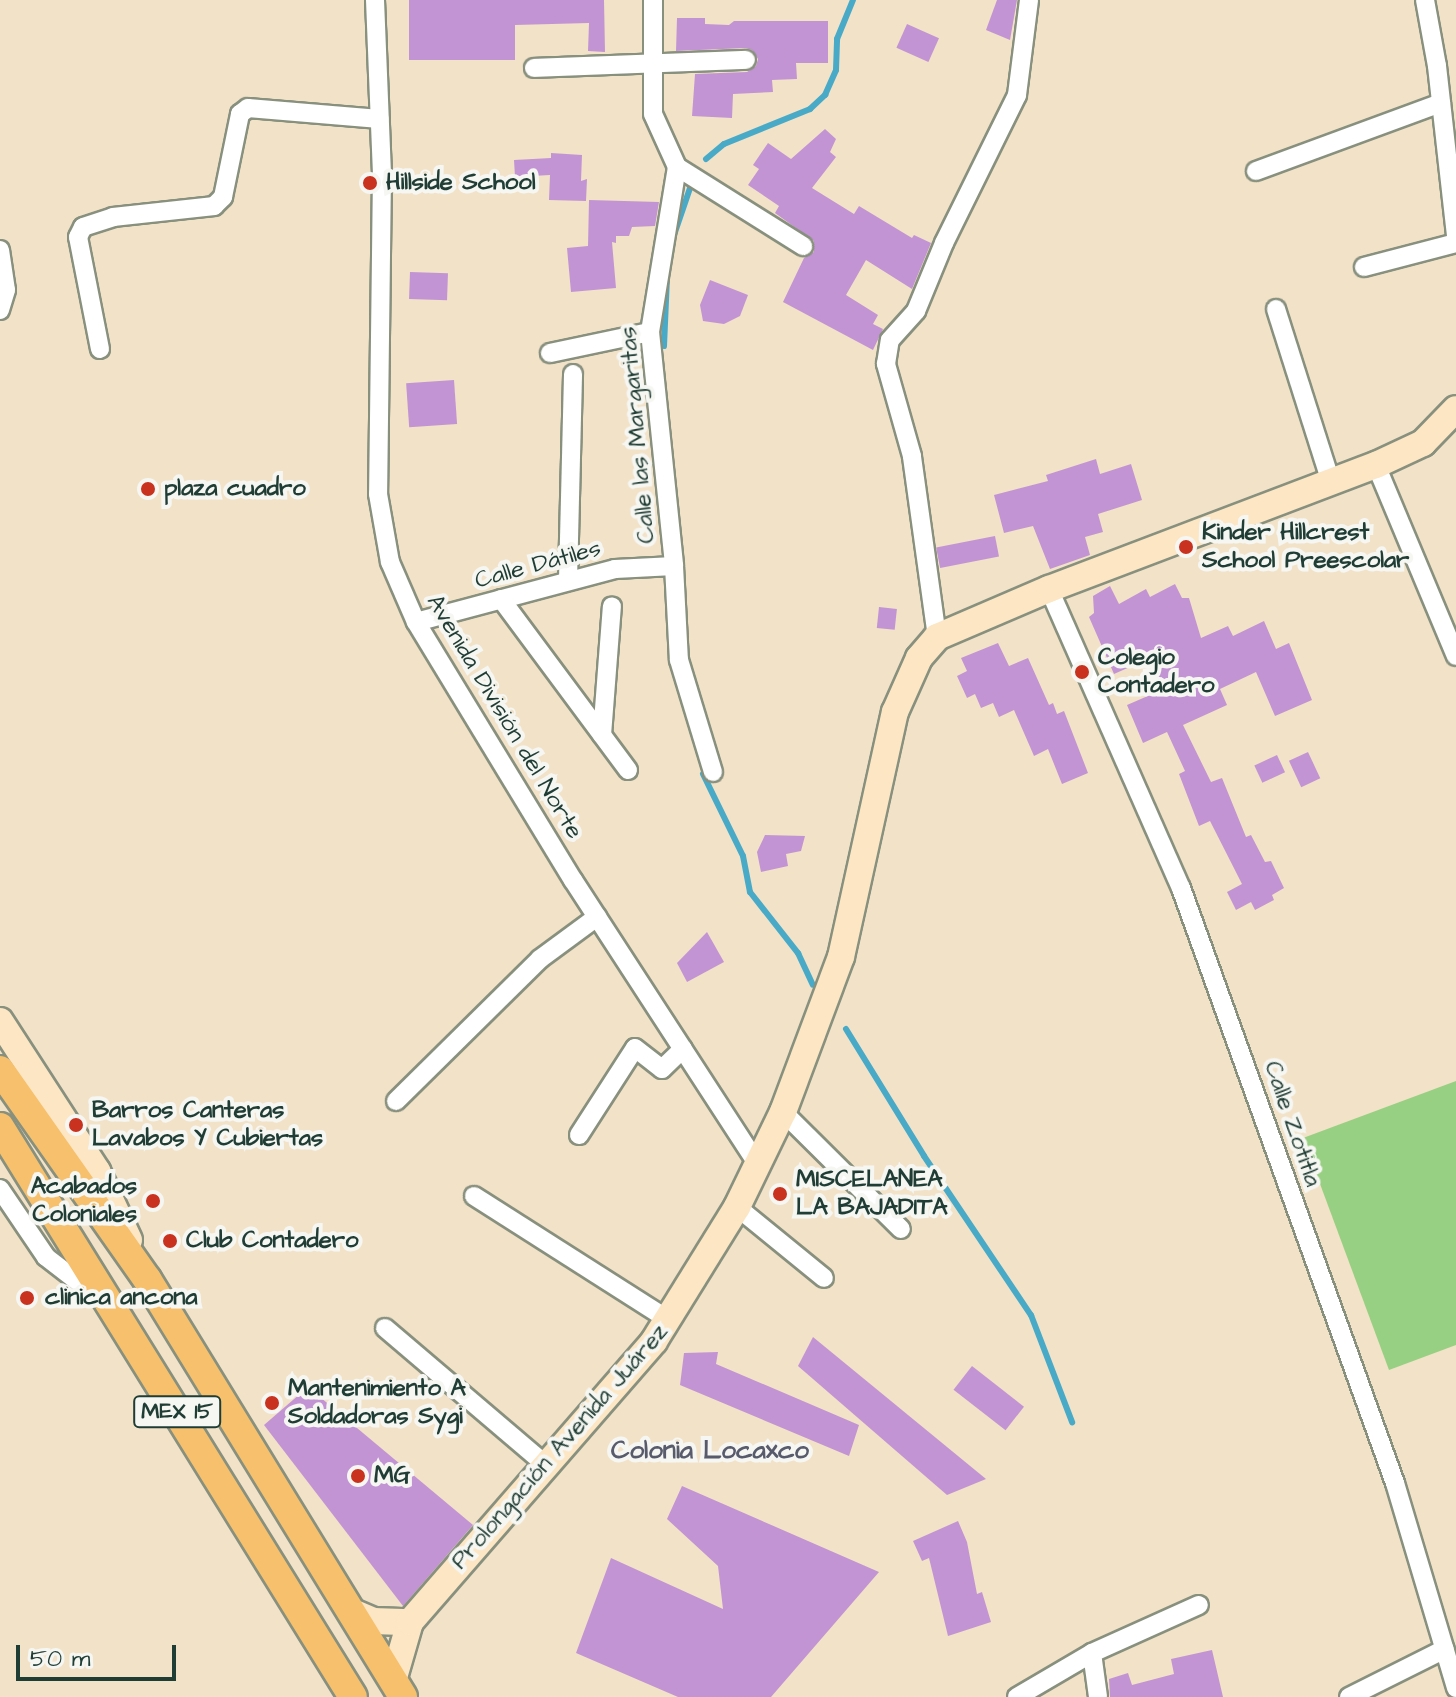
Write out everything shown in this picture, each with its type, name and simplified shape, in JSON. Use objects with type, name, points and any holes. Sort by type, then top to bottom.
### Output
[{"type":"main road","name":"MEX 15","points":[[0,1070],[147,1279],[398,1689]]},
{"type":"main road","name":"MEX 15","points":[[0,1127],[353,1697]]},
{"type":"street","name":"Avenida División del Norte","points":[[375,0],[380,119],[378,494],[390,562],[416,622],[597,917],[758,1165]]},
{"type":"street","points":[[653,0],[653,114],[677,167],[803,246]]},
{"type":"street","points":[[1029,0],[1017,95],[944,243],[916,311],[890,340],[886,364],[912,456],[937,637],[1049,589],[1376,465],[1423,443],[1456,409]]},
{"type":"street","points":[[1425,0],[1456,235]]},
{"type":"street","points":[[534,68],[746,60]]},
{"type":"street","points":[[1256,171],[1441,103]]},
{"type":"street","points":[[100,349],[78,237],[83,227],[113,217],[214,206],[223,197],[240,114],[248,108],[380,119]]},
{"type":"street","name":"Calle las Margaritas","points":[[677,167],[650,332],[674,566],[679,660],[713,772]]},
{"type":"street","points":[[1364,267],[1456,243]]},
{"type":"street","points":[[0,250],[6,290],[0,310]]},
{"type":"street","points":[[1276,309],[1331,482]]},
{"type":"street","points":[[550,353],[650,332]]},
{"type":"street","points":[[568,580],[573,374]]},
{"type":"street","points":[[1376,465],[1456,656]]},
{"type":"street","name":"Calle Dátiles","points":[[416,622],[615,569],[674,566]]},
{"type":"street","name":"Calle Zotitla","points":[[1049,589],[1181,888],[1395,1483],[1438,1654],[1456,1688]]},
{"type":"street","points":[[501,599],[628,770]]},
{"type":"street","points":[[602,735],[612,606]]},
{"type":"street","name":"Prolongación Avenida Juárez","points":[[398,1689],[410,1622],[546,1465],[662,1315],[737,1207],[783,1112],[841,957],[895,712],[919,658],[937,637]]},
{"type":"street","points":[[396,1101],[540,959],[597,917]]},
{"type":"street","points":[[0,1021],[97,1171],[147,1279]]},
{"type":"street","points":[[579,1135],[635,1048],[662,1069],[683,1049]]},
{"type":"street","points":[[783,1112],[901,1229]]},
{"type":"street","points":[[0,1189],[46,1257],[114,1310]]},
{"type":"street","points":[[474,1196],[662,1315]]},
{"type":"street","points":[[737,1207],[824,1278]]},
{"type":"street","points":[[385,1328],[546,1465]]},
{"type":"street","points":[[1017,1697],[1092,1653],[1199,1605]]},
{"type":"street","points":[[350,1611],[373,1621],[410,1622]]},
{"type":"street","points":[[1092,1653],[1098,1697]]},
{"type":"street","points":[[1349,1697],[1438,1654]]},
{"type":"green space","points":[[1456,1081],[1456,1345],[1389,1370],[1303,1138]]},
{"type":"building","points":[[409,0],[604,0],[605,52],[588,51],[589,23],[515,25],[515,60],[409,60]]},
{"type":"building","points":[[997,0],[1017,0],[1010,40],[986,30]]},
{"type":"building","points":[[677,18],[705,18],[705,24],[729,25],[734,21],[828,21],[828,63],[796,63],[797,79],[772,80],[773,92],[733,94],[732,118],[692,116],[695,74],[747,72],[756,66],[758,59],[752,50],[746,48],[676,51]]},
{"type":"building","points":[[907,24],[939,38],[928,62],[896,48]]},
{"type":"building","points":[[825,129],[836,139],[830,152],[836,157],[812,188],[854,214],[859,206],[912,238],[914,235],[931,243],[912,289],[866,260],[846,295],[878,315],[873,324],[883,329],[873,350],[783,302],[804,258],[814,252],[814,241],[775,213],[779,206],[748,185],[759,169],[753,165],[768,143],[791,159]]},
{"type":"building","points":[[551,153],[582,155],[581,181],[587,179],[586,201],[549,200],[550,175],[515,177],[514,160],[551,158]]},
{"type":"building","points":[[589,200],[659,202],[655,226],[632,227],[629,236],[616,236],[616,243],[612,242],[616,288],[571,292],[567,248],[588,246]]},
{"type":"building","points":[[410,272],[448,273],[447,300],[409,299]]},
{"type":"building","points":[[710,280],[748,295],[740,316],[724,324],[703,321],[700,305]]},
{"type":"building","points":[[454,380],[457,424],[409,427],[406,383]]},
{"type":"building","points":[[1096,459],[1100,474],[1131,464],[1142,500],[1098,514],[1103,532],[1085,537],[1090,555],[1050,569],[1033,526],[1004,533],[994,495],[1048,481],[1046,475]]},
{"type":"building","points":[[995,536],[999,557],[940,568],[936,547]]},
{"type":"building","points":[[1175,584],[1182,598],[1189,598],[1201,638],[1228,626],[1233,636],[1264,621],[1276,649],[1289,643],[1312,700],[1275,716],[1256,672],[1220,689],[1227,705],[1183,725],[1211,782],[1222,778],[1246,837],[1251,835],[1265,862],[1271,861],[1284,888],[1272,895],[1274,900],[1255,910],[1251,902],[1236,910],[1227,892],[1242,884],[1210,821],[1199,826],[1179,774],[1185,771],[1167,732],[1143,743],[1127,705],[1164,689],[1150,658],[1114,674],[1089,617],[1094,613],[1093,596],[1110,586],[1119,604],[1146,589],[1150,597]]},
{"type":"building","points":[[879,607],[897,609],[895,630],[877,628]]},
{"type":"building","points":[[998,643],[1009,666],[1028,658],[1049,705],[1053,703],[1057,714],[1064,711],[1088,773],[1062,784],[1048,749],[1034,756],[1014,710],[999,717],[993,703],[981,708],[975,694],[967,698],[957,676],[967,671],[961,658]]},
{"type":"building","points":[[1308,752],[1320,778],[1301,787],[1289,761]]},
{"type":"building","points":[[1277,755],[1285,772],[1262,783],[1254,766]]},
{"type":"building","points":[[765,835],[805,836],[801,851],[786,854],[788,866],[761,872],[757,852]]},
{"type":"building","points":[[707,932],[724,962],[687,982],[677,963]]},
{"type":"building","points":[[813,1337],[986,1479],[947,1495],[798,1366]]},
{"type":"building","points":[[718,1352],[716,1364],[859,1425],[849,1456],[680,1385],[684,1353]]},
{"type":"building","points":[[972,1366],[1024,1407],[1006,1430],[954,1390]]},
{"type":"building","name":"MG","points":[[308,1387],[473,1525],[403,1606],[264,1425]]},
{"type":"building","points":[[682,1486],[879,1572],[771,1697],[678,1697],[576,1653],[611,1558],[723,1609],[718,1566],[667,1519]]},
{"type":"building","points":[[958,1521],[967,1542],[977,1594],[982,1592],[991,1622],[948,1636],[929,1558],[922,1561],[913,1541]]},
{"type":"building","points":[[1212,1650],[1223,1697],[1110,1697],[1109,1679],[1128,1673],[1132,1685],[1174,1674],[1171,1659]]},
{"type":"waterway","points":[[706,159],[724,144],[810,109],[825,95],[836,70],[837,39],[853,0]]},
{"type":"waterway","points":[[674,235],[690,188]]},
{"type":"waterway","points":[[664,346],[667,278]]},
{"type":"waterway","points":[[703,774],[743,856],[750,892],[798,953],[813,985]]},
{"type":"waterway","points":[[846,1029],[924,1156],[1031,1315],[1072,1422]]},
{"type":"place","name":"Hillside School","points":[[370,183]]},
{"type":"place","name":"plaza cuadro","points":[[148,489]]},
{"type":"place","name":"Kinder Hillcrest School Preescolar","points":[[1186,547]]},
{"type":"place","name":"Colegio Contadero","points":[[1082,672]]},
{"type":"place","name":"Barros Canteras Lavabos Y Cubiertas","points":[[76,1125]]},
{"type":"place","name":"MISCELANEA LA BAJADITA","points":[[780,1194]]},
{"type":"place","name":"Acabados Coloniales","points":[[153,1201]]},
{"type":"place","name":"Club Contadero","points":[[170,1241]]},
{"type":"place","name":"clinica ancona","points":[[27,1298]]},
{"type":"place","name":"Mantenimiento A Soldadoras Sygi","points":[[272,1403]]},
{"type":"place","name":"MG","points":[[358,1476]]},
{"type":"district","name":"Colonia Locaxco","points":[[710,1451]]}]
